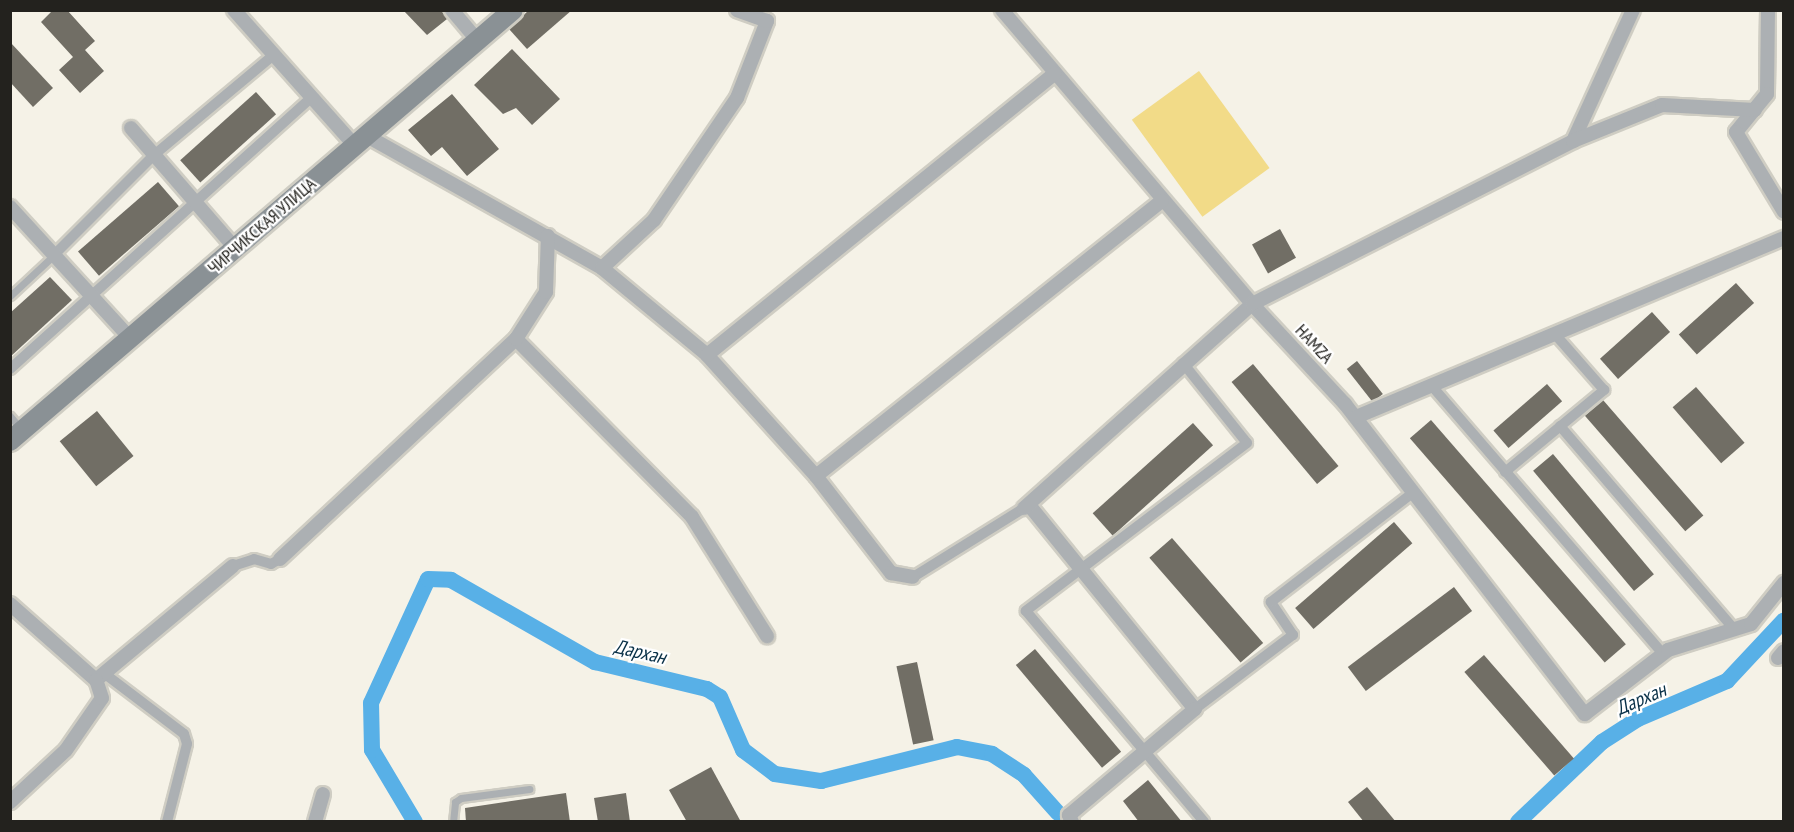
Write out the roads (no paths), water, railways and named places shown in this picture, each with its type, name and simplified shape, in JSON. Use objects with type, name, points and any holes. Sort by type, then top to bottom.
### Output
[{"type":"main road","name":"ЧИРЧИКСКАЯ УЛИЦА","points":[[15,429],[130,339],[513,10]]},
{"type":"street","points":[[234,10],[312,97],[361,141],[548,236],[602,268],[707,355],[816,476],[891,573],[913,577],[1027,506],[1183,363],[1252,304],[1573,141],[1662,105],[1755,110]]},
{"type":"street","points":[[452,10],[478,41]]},
{"type":"street","points":[[602,268],[654,220],[737,98],[767,21],[737,10]]},
{"type":"street","name":"HAMZA","points":[[1002,10],[1162,201],[1252,304],[1356,417],[1585,714],[1668,650],[1734,629]]},
{"type":"street","points":[[1573,141],[1633,10]]},
{"type":"street","points":[[1768,10],[1770,80],[1755,110],[1736,132],[1784,212]]},
{"type":"street","points":[[54,255],[154,155],[275,54]]},
{"type":"street","points":[[707,355],[1054,74]]},
{"type":"street","points":[[10,369],[312,97]]},
{"type":"street","points":[[131,128],[235,248]]},
{"type":"street","points":[[816,476],[1162,201]]},
{"type":"street","points":[[10,207],[92,294],[130,339]]},
{"type":"street","points":[[100,677],[233,566],[254,559],[272,564],[280,559],[516,339],[546,292],[548,236]]},
{"type":"street","points":[[1356,417],[1784,238]]},
{"type":"street","points":[[1505,472],[1604,390],[1554,333]]},
{"type":"street","points":[[516,339],[692,517],[767,636]]},
{"type":"street","points":[[1183,363],[1247,443],[1026,611],[1142,752],[1204,822]]},
{"type":"street","points":[[1431,385],[1659,649]]},
{"type":"street","points":[[1560,426],[1734,629],[1750,624],[1784,583]]},
{"type":"street","points":[[1072,822],[1069,815],[1142,752],[1293,635],[1271,603],[1414,492]]},
{"type":"street","points":[[1027,506],[1195,709]]},
{"type":"street","points":[[10,604],[100,677],[184,734],[188,744],[167,822]]},
{"type":"street","points":[[10,802],[66,750],[102,698],[100,677]]},
{"type":"street","points":[[315,822],[323,794]]},
{"type":"lane","points":[[10,296],[54,255]]},
{"type":"lane","points":[[453,822],[455,802],[461,798],[529,789]]},
{"type":"waterway","name":"Дархан","points":[[415,822],[372,750],[371,703],[428,579],[451,580],[595,662],[707,689],[720,697],[743,750],[775,774],[821,781],[957,747],[992,754],[1024,775],[1058,813]]},
{"type":"waterway","name":"Дархан","points":[[1518,822],[1602,742],[1638,719],[1727,681],[1784,620]]}]
